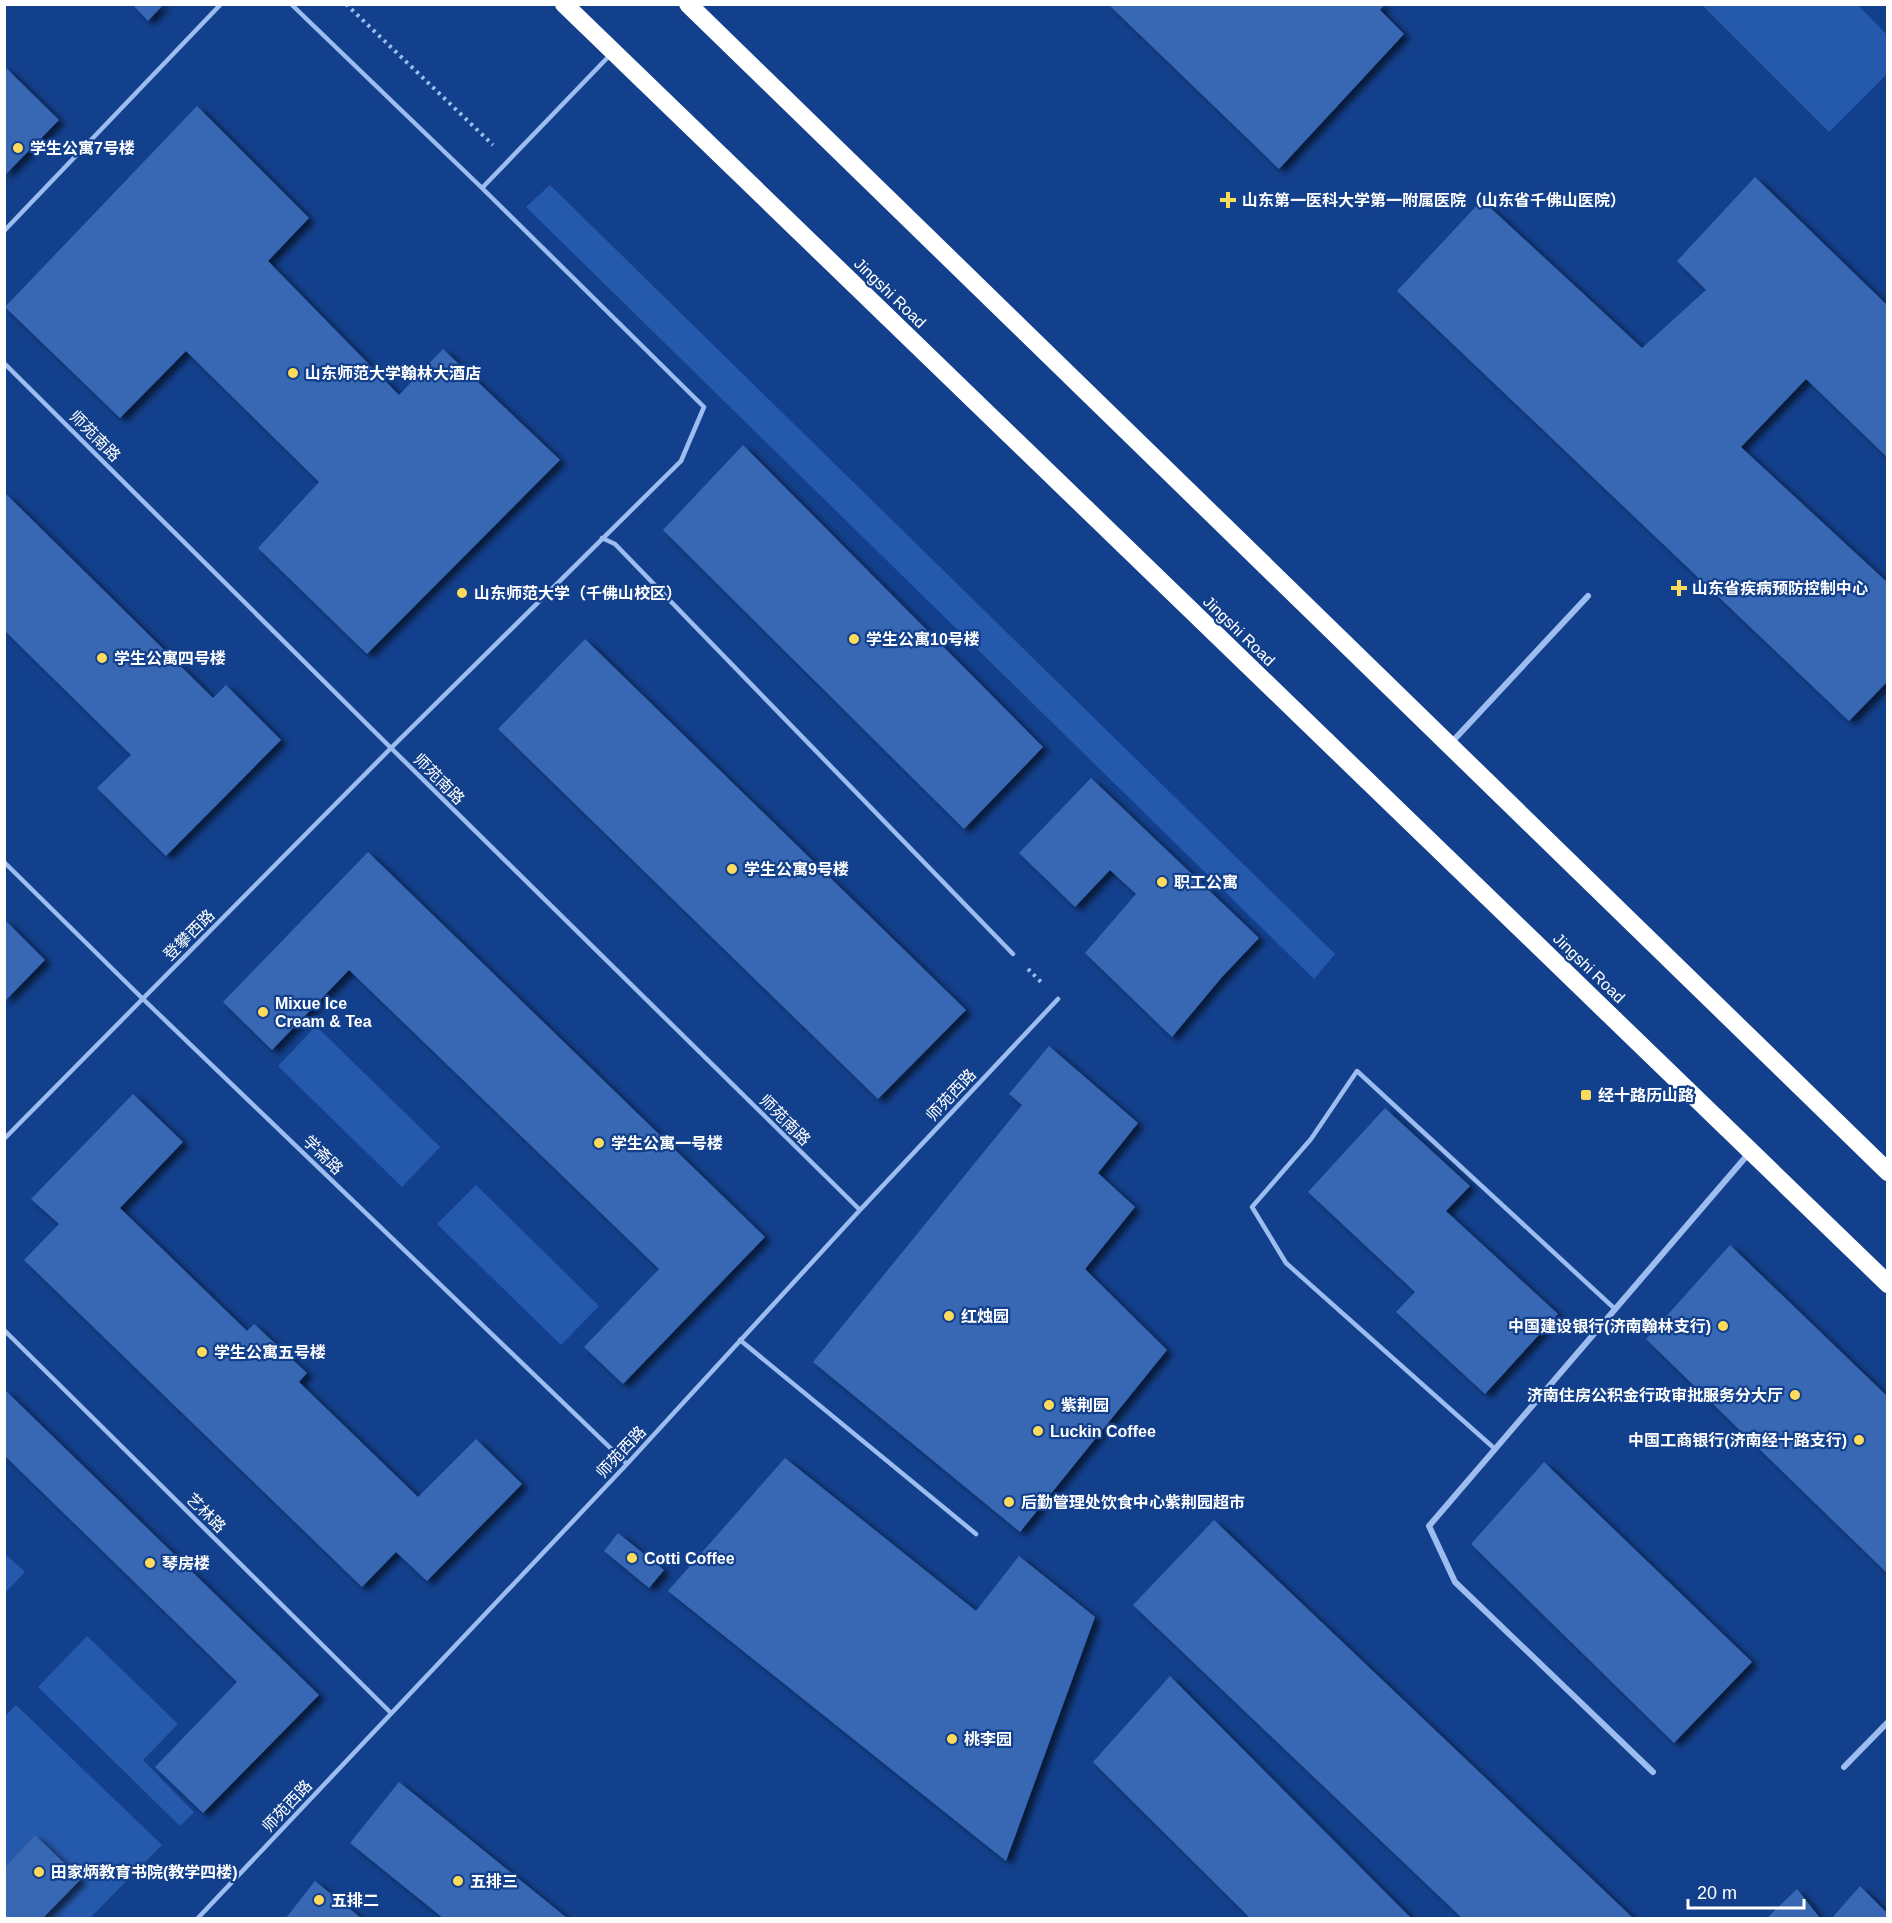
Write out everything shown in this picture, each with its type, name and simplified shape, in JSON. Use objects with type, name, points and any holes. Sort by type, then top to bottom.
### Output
[{"type":"highway","name":"Jingshi Road","points":[[564,4],[1887,1284]]},
{"type":"highway","points":[[688,4],[1887,1172]]},
{"type":"street","points":[[1448,745],[1587,597]]},
{"type":"street","points":[[1653,1772],[1455,1582],[1429,1526],[1750,1152]]},
{"type":"street","points":[[1844,1767],[1887,1722]]},
{"type":"lane","points":[[4,231],[221,4]]},
{"type":"lane","points":[[291,4],[482,188],[613,52]]},
{"type":"lane","name":"登攀西路","points":[[4,1139],[391,748],[681,461],[705,407],[482,188]]},
{"type":"lane","name":"师苑南路","points":[[4,363],[860,1210]]},
{"type":"lane","points":[[602,537],[615,544],[1013,954]]},
{"type":"lane","name":"学斋路","points":[[4,862],[143,999],[627,1464]]},
{"type":"lane","name":"师苑西路","points":[[198,1918],[627,1464],[1058,999]]},
{"type":"lane","points":[[1495,1449],[1286,1263],[1252,1207],[1311,1139],[1357,1071],[1615,1309]]},
{"type":"lane","name":"艺林路","points":[[4,1330],[391,1713]]},
{"type":"lane","points":[[740,1340],[976,1534]]},
{"type":"path","points":[[346,4],[509,160]]},
{"type":"path","points":[[1013,954],[1058,999]]},
{"type":"shaded area","points":[[1702,5],[1858,5],[1887,35],[1887,74],[1829,132]]},
{"type":"shaded area","points":[[550,185],[1335,954],[1314,979],[526,207]]},
{"type":"shaded area","points":[[316,1026],[440,1147],[402,1187],[278,1066]]},
{"type":"shaded area","points":[[476,1185],[599,1306],[561,1345],[437,1224]]},
{"type":"shaded area","points":[[4,1553],[25,1572],[5,1593],[4,1593]]},
{"type":"shaded area","points":[[87,1636],[178,1724],[143,1760],[194,1812],[180,1826],[38,1687]]},
{"type":"shaded area","points":[[16,1705],[162,1845],[90,1918],[43,1918],[81,1879],[35,1835],[7,1865],[5,1863],[4,1717]]},
{"type":"building","points":[[132,4],[164,4],[148,21]]},
{"type":"building","points":[[1108,4],[1385,4],[1380,10],[1404,34],[1279,169]]},
{"type":"building","name":"学生公寓7号楼","points":[[4,66],[59,120],[4,176]]},
{"type":"building","name":"山东师范大学翰林大酒店","points":[[197,106],[309,218],[268,261],[399,395],[443,349],[560,460],[367,654],[258,548],[319,482],[186,351],[120,418],[5,307]]},
{"type":"building","points":[[1755,177],[1888,306],[1888,458],[1806,379],[1741,447],[1888,583],[1888,681],[1849,721],[1397,291],[1482,200],[1642,348],[1706,290],[1677,261]]},
{"type":"building","name":"学生公寓10号楼","points":[[743,445],[1043,747],[964,829],[663,530]]},
{"type":"building","name":"学生公寓四号楼","points":[[4,492],[213,698],[226,685],[281,740],[166,856],[97,788],[131,755],[4,630]]},
{"type":"building","name":"学生公寓9号楼","points":[[585,639],[966,1010],[878,1099],[498,729]]},
{"type":"building","name":"职工公寓","points":[[1091,778],[1259,938],[1222,977],[1172,1037],[1085,953],[1136,894],[1110,870],[1075,907],[1019,853]]},
{"type":"building","name":"学生公寓一号楼","points":[[368,852],[765,1237],[623,1384],[584,1347],[659,1269],[349,970],[272,1050],[223,1002]]},
{"type":"building","points":[[4,919],[45,960],[4,1002]]},
{"type":"building","points":[[1049,1046],[1138,1123],[1098,1173],[1135,1207],[1085,1269],[1167,1350],[1020,1532],[813,1362],[1022,1105],[1009,1094]]},
{"type":"building","name":"学生公寓五号楼","points":[[133,1094],[183,1142],[120,1208],[247,1331],[254,1324],[307,1373],[299,1382],[418,1497],[476,1439],[522,1484],[427,1581],[396,1552],[362,1587],[24,1260],[59,1224],[31,1199]]},
{"type":"building","points":[[1385,1108],[1470,1186],[1446,1211],[1558,1314],[1485,1394],[1396,1312],[1415,1292],[1308,1192]]},
{"type":"building","points":[[1730,1245],[1888,1397],[1888,1574],[1646,1339]]},
{"type":"building","name":"琴房楼","points":[[4,1389],[319,1695],[203,1813],[155,1767],[237,1682],[4,1455]]},
{"type":"building","name":"桃李园","points":[[785,1458],[976,1611],[1019,1556],[1095,1617],[1006,1861],[668,1591]]},
{"type":"building","points":[[1544,1462],[1752,1662],[1674,1743],[1471,1544]]},
{"type":"building","points":[[1214,1520],[1633,1918],[1462,1918],[1133,1605]]},
{"type":"building","points":[[618,1533],[664,1570],[649,1588],[604,1551]]},
{"type":"building","points":[[1170,1676],[1411,1918],[1250,1918],[1093,1762]]},
{"type":"building","name":"五排三","points":[[399,1782],[567,1918],[443,1918],[350,1843]]},
{"type":"building","name":"田家炳教育书院(教学四楼)","points":[[35,1835],[81,1879],[43,1918],[4,1918],[4,1863],[7,1865]]},
{"type":"building","name":"五排二","points":[[315,1881],[361,1918],[286,1918]]},
{"type":"building","points":[[1860,1886],[1888,1914],[1888,1918],[1832,1918]]},
{"type":"building","points":[[1797,1889],[1820,1918],[1767,1918]]},
{"type":"place","name":"学生公寓7号楼","points":[[18,148]]},
{"type":"place","name":"山东第一医科大学第一附属医院（山东省千佛山医院）","points":[[1228,200]]},
{"type":"place","name":"山东师范大学翰林大酒店","points":[[293,373]]},
{"type":"place","name":"山东省疾病预防控制中心","points":[[1679,588]]},
{"type":"place","name":"山东师范大学（千佛山校区）","points":[[462,593]]},
{"type":"place","name":"学生公寓10号楼","points":[[854,639]]},
{"type":"place","name":"学生公寓四号楼","points":[[102,658]]},
{"type":"place","name":"学生公寓9号楼","points":[[732,869]]},
{"type":"place","name":"职工公寓","points":[[1162,882]]},
{"type":"place","name":"Mixue Ice Cream & Tea","points":[[263,1012]]},
{"type":"place","name":"经十路历山路","points":[[1586,1095]]},
{"type":"place","name":"学生公寓一号楼","points":[[599,1143]]},
{"type":"place","name":"红烛园","points":[[949,1316]]},
{"type":"place","name":"中国建设银行(济南翰林支行)","points":[[1723,1326]]},
{"type":"place","name":"学生公寓五号楼","points":[[202,1352]]},
{"type":"place","name":"济南住房公积金行政审批服务分大厅","points":[[1795,1395]]},
{"type":"place","name":"紫荆园","points":[[1049,1405]]},
{"type":"place","name":"Luckin Coffee","points":[[1038,1431]]},
{"type":"place","name":"中国工商银行(济南经十路支行)","points":[[1859,1440]]},
{"type":"place","name":"后勤管理处饮食中心紫荆园超市","points":[[1009,1502]]},
{"type":"place","name":"Cotti Coffee","points":[[632,1558]]},
{"type":"place","name":"琴房楼","points":[[150,1563]]},
{"type":"place","name":"桃李园","points":[[952,1739]]},
{"type":"place","name":"田家炳教育书院(教学四楼)","points":[[39,1872]]},
{"type":"place","name":"五排三","points":[[458,1881]]},
{"type":"place","name":"五排二","points":[[319,1900]]}]
